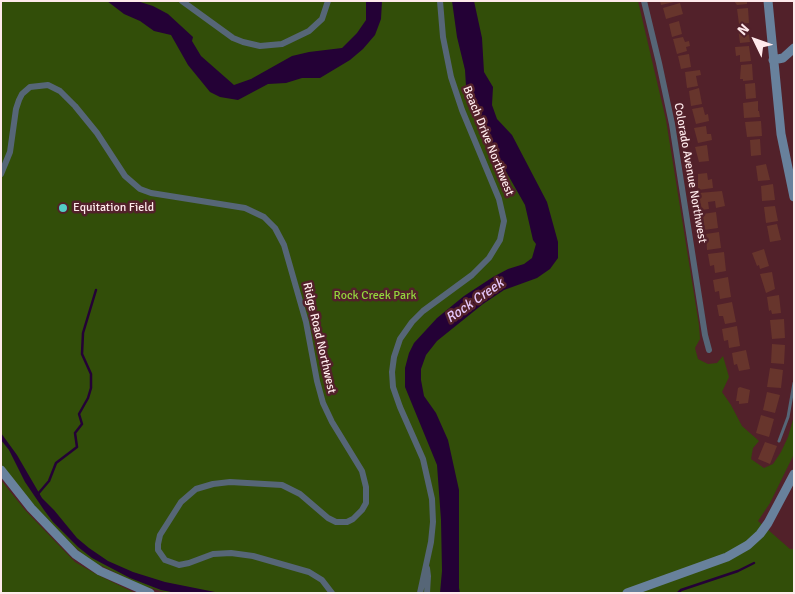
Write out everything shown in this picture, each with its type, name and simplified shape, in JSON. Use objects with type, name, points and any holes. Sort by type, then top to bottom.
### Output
[{"type":"main road","points":[[768,1],[781,134],[794,197]]},
{"type":"main road","points":[[773,60],[783,58],[794,48]]},
{"type":"main road","points":[[1,470],[31,508],[75,554],[100,571],[150,593]]},
{"type":"main road","points":[[627,593],[727,557],[748,545],[768,523],[794,474]]},
{"type":"street","points":[[182,1],[233,38],[260,46],[282,44],[306,33],[322,18],[328,1]]},
{"type":"street","name":"Beach Drive Northwest","points":[[427,593],[427,567],[432,526],[430,490],[422,454],[400,407],[393,387],[394,357],[403,334],[416,318],[472,275],[489,258],[500,240],[504,221],[499,199],[452,83],[444,43],[440,1]]},
{"type":"street","name":"Colorado Avenue Northwest","points":[[644,1],[672,124],[705,335],[709,350]]},
{"type":"street","name":"Ridge Road Northwest","points":[[1,174],[10,152],[16,109],[22,94],[30,87],[48,85],[60,90],[75,106],[97,132],[125,176],[140,189],[151,193],[249,209],[264,217],[275,228],[286,251],[306,322],[323,402],[332,422],[362,471],[366,487],[366,504],[353,519],[347,522],[336,522],[328,518],[300,494],[282,485],[230,482],[213,484],[196,489],[181,502],[160,535],[158,550],[165,560],[178,565],[213,554],[228,553],[254,556],[309,572],[326,584],[332,593]]},
{"type":"street","name":"Beach Drive Northwest","points":[[420,593],[423,576],[427,567]]},
{"type":"lane","points":[[780,441],[788,417],[794,383]]},
{"type":"green space","name":"Rock Creek Park","points":[[1,1],[638,1],[666,120],[699,325],[700,339],[695,348],[698,359],[708,364],[717,363],[723,356],[729,377],[722,392],[742,426],[759,441],[753,448],[751,459],[764,468],[773,464],[781,452],[794,416],[794,454],[770,503],[758,521],[790,549],[794,549],[794,593],[168,593],[143,586],[91,561],[65,539],[35,507],[10,479],[1,464]]},
{"type":"green space","points":[[1,480],[25,510],[75,562],[135,593],[1,593]]},
{"type":"water","points":[[107,1],[137,1],[153,6],[168,14],[193,37],[192,41],[201,56],[234,85],[251,79],[292,56],[342,48],[357,33],[366,20],[366,1],[382,1],[381,19],[375,35],[350,60],[320,78],[302,78],[286,83],[268,84],[238,100],[220,97],[210,92],[188,65],[171,35],[154,31],[140,21],[124,14]]},
{"type":"water","name":"Rock Creek","points":[[452,1],[474,1],[482,38],[484,72],[493,87],[492,105],[497,119],[512,135],[547,202],[558,242],[558,258],[550,269],[537,278],[504,290],[483,304],[437,341],[426,355],[421,369],[424,396],[436,413],[448,440],[459,490],[460,593],[440,593],[442,571],[441,520],[437,465],[405,387],[405,368],[409,353],[414,343],[437,318],[464,296],[493,277],[508,269],[524,264],[532,258],[536,244],[533,240],[525,205],[492,147],[466,86],[465,70],[457,37]]},
{"type":"water","points":[[1,433],[17,455],[42,498],[77,538],[89,548],[108,561],[133,572],[165,582],[220,593],[176,593],[161,590],[130,578],[92,558],[53,522],[44,510],[25,482],[9,450],[1,440]]},
{"type":"building","points":[[660,1],[674,1],[674,2],[661,5]]},
{"type":"building","points":[[734,1],[747,1],[747,4],[737,5]]},
{"type":"building","points":[[680,3],[683,14],[666,19],[663,8]]},
{"type":"building","points":[[748,8],[749,23],[739,24],[737,9]]},
{"type":"building","points":[[679,21],[682,34],[672,37],[669,24]]},
{"type":"building","points":[[748,27],[750,42],[740,43],[738,28]]},
{"type":"building","points":[[683,37],[685,42],[689,41],[690,46],[686,47],[687,51],[677,54],[673,39]]},
{"type":"building","points":[[749,46],[751,61],[740,62],[740,55],[736,56],[735,47]]},
{"type":"building","points":[[689,54],[691,67],[681,69],[678,56]]},
{"type":"building","points":[[752,64],[753,80],[743,81],[743,79],[740,79],[741,65]]},
{"type":"building","points":[[700,70],[701,75],[696,76],[698,86],[687,88],[685,72]]},
{"type":"building","points":[[755,83],[756,98],[746,99],[745,84]]},
{"type":"building","points":[[699,88],[702,104],[691,106],[689,91]]},
{"type":"building","points":[[758,101],[760,117],[744,118],[743,103]]},
{"type":"building","points":[[703,107],[705,115],[708,114],[709,121],[696,124],[692,109]]},
{"type":"building","points":[[761,121],[762,136],[747,137],[745,122]]},
{"type":"building","points":[[706,126],[707,134],[711,134],[712,140],[698,143],[694,128]]},
{"type":"building","points":[[760,139],[761,155],[751,156],[750,140]]},
{"type":"building","points":[[707,145],[709,161],[699,162],[695,147]]},
{"type":"building","points":[[766,164],[770,180],[758,181],[756,166]]},
{"type":"building","points":[[707,173],[708,180],[712,179],[713,188],[698,190],[698,174]]},
{"type":"building","points":[[773,184],[775,200],[762,201],[761,186]]},
{"type":"building","points":[[722,191],[725,206],[716,208],[715,201],[708,202],[709,209],[701,210],[699,193]]},
{"type":"building","points":[[775,206],[778,221],[766,223],[764,207]]},
{"type":"building","points":[[716,212],[718,228],[704,230],[703,214]]},
{"type":"building","points":[[777,224],[781,240],[770,242],[767,226]]},
{"type":"building","points":[[719,232],[721,248],[707,250],[706,234]]},
{"type":"building","points":[[764,249],[769,266],[760,269],[752,253]]},
{"type":"building","points":[[724,252],[726,271],[715,273],[714,265],[710,266],[708,254]]},
{"type":"building","points":[[772,272],[775,289],[766,293],[760,274]]},
{"type":"building","points":[[728,277],[731,297],[720,299],[719,291],[715,292],[713,280]]},
{"type":"building","points":[[779,295],[781,313],[772,314],[771,310],[769,311],[767,297]]},
{"type":"building","points":[[732,302],[736,322],[725,324],[723,316],[719,316],[717,305]]},
{"type":"building","points":[[784,319],[785,338],[772,339],[770,320]]},
{"type":"building","points":[[737,326],[740,346],[729,348],[728,340],[724,341],[722,329]]},
{"type":"building","points":[[772,344],[785,345],[784,364],[771,363]]},
{"type":"building","points":[[746,350],[750,369],[739,371],[737,364],[734,365],[732,353]]},
{"type":"building","points":[[770,368],[783,370],[781,388],[767,387]]},
{"type":"building","points":[[738,388],[750,390],[748,403],[739,404],[739,401],[736,401]]},
{"type":"building","points":[[767,392],[780,395],[775,413],[763,410]]},
{"type":"building","points":[[761,415],[774,419],[769,437],[756,433]]},
{"type":"building","points":[[765,442],[777,446],[770,464],[758,459]]},
{"type":"waterway","points":[[37,495],[49,481],[56,463],[77,447],[75,433],[82,424],[79,414],[91,388],[91,374],[82,354],[83,333],[96,290]]},
{"type":"waterway","points":[[678,593],[681,590],[738,571],[754,563]]},
{"type":"place","name":"Equitation Field","points":[[63,208]]}]
